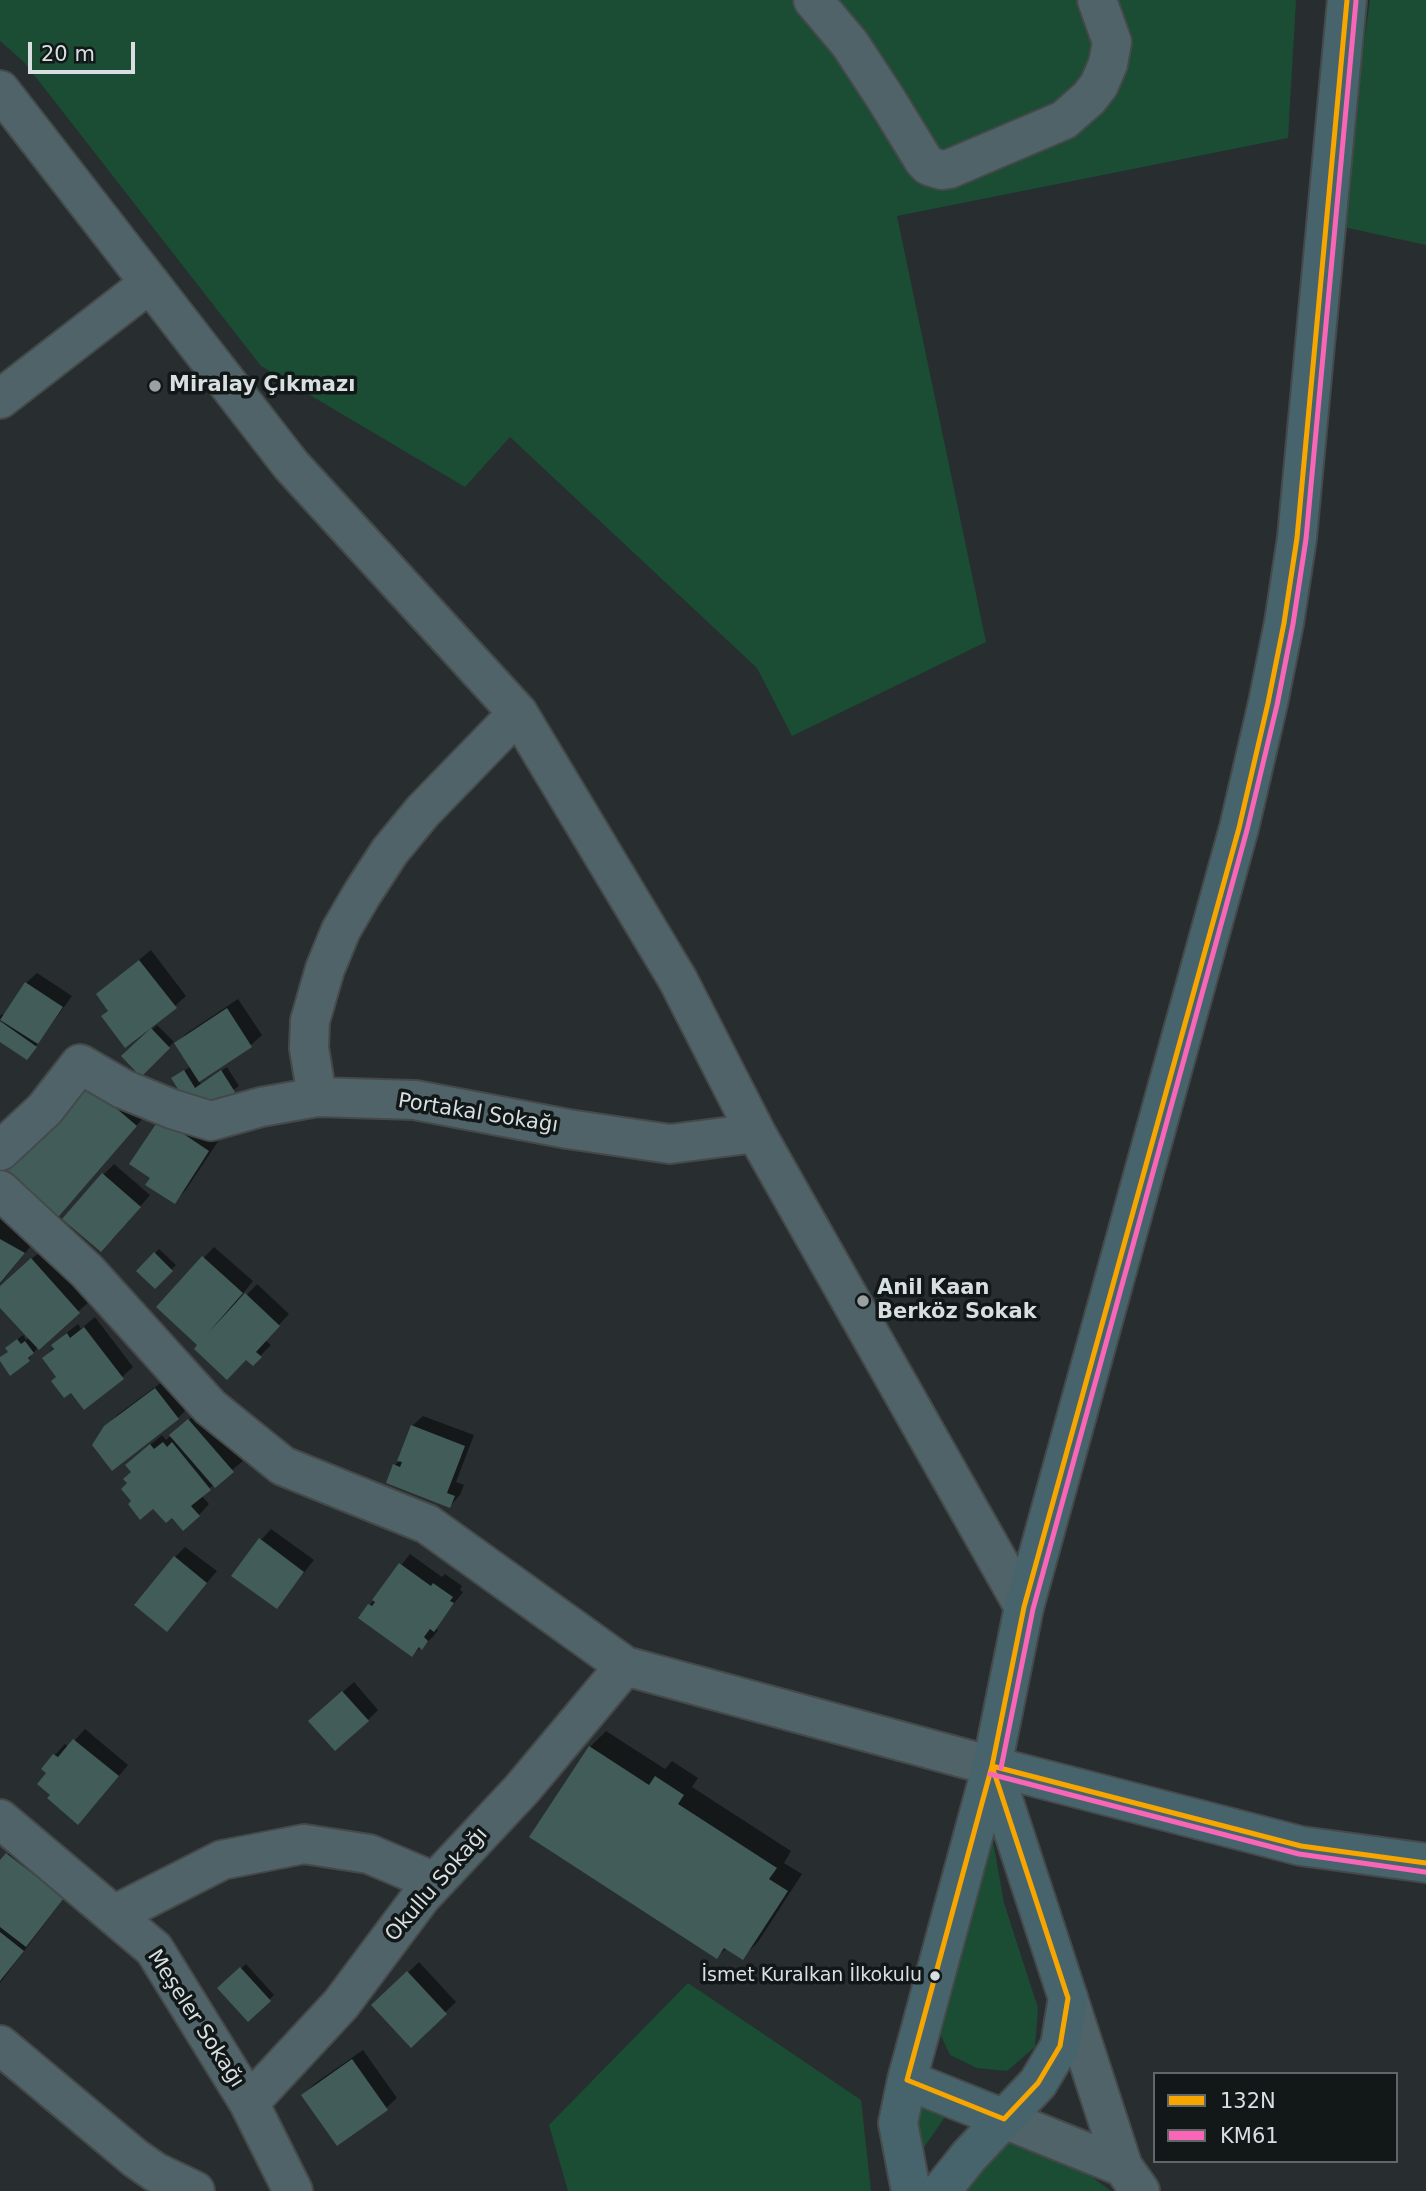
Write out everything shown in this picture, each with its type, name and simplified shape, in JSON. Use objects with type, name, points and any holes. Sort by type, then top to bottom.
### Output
[{"type":"main road","points":[[911,2191],[898,2123],[907,2080],[992,1766],[1024,1607],[1239,828],[1269,703],[1297,538],[1347,0]]},
{"type":"main road","points":[[992,1766],[1301,1846],[1426,1863]]},
{"type":"main road","points":[[941,2191],[969,2156],[1038,2083],[1060,2046],[1068,1998],[992,1766]]},
{"type":"main road","points":[[907,2080],[1004,2119]]},
{"type":"street","points":[[813,0],[850,44],[924,161],[929,166],[943,170],[1063,120],[1089,98],[1099,85],[1108,64],[1112,42],[1097,0]]},
{"type":"street","points":[[0,90],[291,465],[518,713],[678,980],[756,1133],[1024,1607]]},
{"type":"street","points":[[0,399],[150,283]]},
{"type":"street","points":[[317,1097],[309,1048],[310,1021],[320,982],[341,930],[390,851],[422,811],[518,713]]},
{"type":"street","name":"Portakal Sokağı","points":[[0,1151],[45,1109],[80,1064],[123,1089],[211,1121],[261,1107],[317,1097],[415,1100],[568,1129],[670,1144],[756,1133]]},
{"type":"street","points":[[0,1190],[87,1271],[210,1407],[283,1466],[427,1524],[625,1666],[992,1766]]},
{"type":"street","name":"Okullu Sokağı","points":[[249,2103],[341,2004],[421,1897],[522,1789],[625,1666]]},
{"type":"street","name":"Meşeler Sokağı","points":[[0,1819],[154,1949],[249,2103],[293,2191]]},
{"type":"street","points":[[114,1915],[222,1860],[304,1844],[369,1853],[435,1882]]},
{"type":"street","points":[[1068,1998],[1131,2179]]},
{"type":"street","points":[[0,2045],[135,2158],[155,2172],[195,2191]]},
{"type":"street","points":[[1004,2119],[1131,2179]]},
{"type":"green space","points":[[0,0],[1296,0],[1288,138],[897,216],[986,642],[792,736],[757,668],[510,437],[465,487],[261,366],[24,62],[0,41]]},
{"type":"green space","points":[[1370,0],[1426,0],[1426,245],[1339,226]]},
{"type":"green space","points":[[992,1836],[1004,1903],[1038,2008],[1035,2047],[1007,2071],[977,2068],[950,2055],[933,2019]]},
{"type":"green space","points":[[688,1983],[861,2100],[871,2191],[568,2191],[549,2125]]},
{"type":"green space","points":[[900,2076],[949,2111],[894,2191]]},
{"type":"green space","points":[[1020,2124],[1111,2191],[952,2191]]},
{"type":"building","points":[[139,960],[177,1008],[125,1048],[101,1016],[108,1011],[96,994]]},
{"type":"building","points":[[25,982],[63,1007],[38,1044],[0,1020]]},
{"type":"building","points":[[227,1008],[252,1047],[199,1082],[174,1043]]},
{"type":"building","points":[[0,1021],[37,1047],[27,1060],[0,1042]]},
{"type":"building","points":[[151,1028],[170,1048],[141,1077],[121,1056]]},
{"type":"building","points":[[184,1070],[195,1088],[221,1070],[235,1092],[211,1108],[183,1097],[171,1078]]},
{"type":"building","points":[[81,1078],[137,1126],[53,1223],[0,1173]]},
{"type":"building","points":[[160,1118],[209,1151],[175,1204],[145,1185],[150,1178],[129,1164]]},
{"type":"building","points":[[102,1173],[141,1207],[101,1252],[62,1219]]},
{"type":"building","points":[[0,1239],[25,1253],[0,1283]]},
{"type":"building","points":[[154,1252],[173,1271],[155,1289],[136,1271]]},
{"type":"building","points":[[202,1256],[243,1293],[208,1333],[245,1293],[280,1326],[256,1352],[262,1357],[253,1366],[246,1360],[227,1380],[194,1349],[197,1345],[156,1307]]},
{"type":"building","points":[[31,1258],[80,1313],[39,1350],[0,1308],[0,1286]]},
{"type":"building","points":[[84,1327],[124,1379],[84,1410],[71,1393],[64,1398],[51,1381],[56,1377],[42,1358],[54,1349],[51,1345],[67,1333],[70,1338]]},
{"type":"building","points":[[17,1339],[21,1344],[25,1341],[34,1353],[28,1358],[30,1361],[10,1376],[0,1357],[8,1352],[5,1348]]},
{"type":"building","points":[[155,1388],[179,1419],[112,1471],[92,1445],[104,1426]]},
{"type":"building","points":[[188,1419],[234,1472],[215,1488],[169,1435]]},
{"type":"building","points":[[411,1425],[465,1446],[447,1493],[455,1496],[450,1508],[386,1483],[393,1464],[400,1467],[402,1462],[397,1461]]},
{"type":"building","points":[[163,1442],[167,1447],[172,1442],[211,1490],[191,1506],[200,1516],[183,1531],[172,1518],[166,1523],[153,1509],[140,1520],[128,1504],[131,1501],[121,1489],[127,1483],[123,1479],[131,1472],[125,1465],[150,1444],[154,1449]]},
{"type":"building","points":[[259,1538],[304,1572],[277,1609],[231,1576]]},
{"type":"building","points":[[174,1556],[207,1583],[167,1632],[134,1605]]},
{"type":"building","points":[[399,1563],[431,1586],[433,1583],[453,1597],[450,1601],[454,1603],[434,1632],[430,1629],[424,1637],[428,1641],[422,1650],[419,1647],[412,1657],[358,1618],[368,1604],[372,1606],[375,1602],[372,1600]]},
{"type":"building","points":[[342,1691],[369,1721],[335,1751],[308,1721]]},
{"type":"building","points":[[73,1739],[119,1776],[78,1825],[47,1798],[50,1795],[37,1784],[46,1773],[41,1769],[53,1754],[58,1757]]},
{"type":"building","points":[[589,1746],[649,1785],[655,1776],[684,1795],[678,1804],[777,1868],[769,1879],[788,1891],[743,1960],[724,1948],[717,1959],[529,1837]]},
{"type":"building","points":[[6,1853],[64,1898],[26,1947],[0,1927],[0,1860]]},
{"type":"building","points":[[0,1932],[24,1951],[0,1981]]},
{"type":"building","points":[[240,1967],[271,2001],[248,2022],[217,1988]]},
{"type":"building","points":[[407,1971],[447,2014],[411,2048],[371,2005]]},
{"type":"building","points":[[352,2059],[388,2110],[337,2146],[301,2095]]},
{"type":"transit line","name":"132N","points":[[992,1766],[1024,1607],[1239,828],[1268,703],[1297,538],[1347,0]]},
{"type":"transit line","name":"KM61","points":[[1001,1768],[1033,1609],[1247,830],[1277,705],[1306,539],[1356,1]]},
{"type":"transit line","name":"132N","points":[[992,1766],[1068,1998],[1060,2046],[1038,2083],[1004,2119],[907,2080],[992,1766]]},
{"type":"transit line","name":"132N","points":[[992,1766],[1301,1846],[1426,1863]]},
{"type":"transit line","name":"KM61","points":[[990,1774],[1299,1854],[1425,1872]]},
{"type":"place","name":"Miralay Çıkmazı","points":[[155,386]]},
{"type":"place","name":"Anil Kaan Berköz Sokak","points":[[863,1301]]},
{"type":"place","name":"İsmet Kuralkan İlkokulu","points":[[935,1976]]}]
